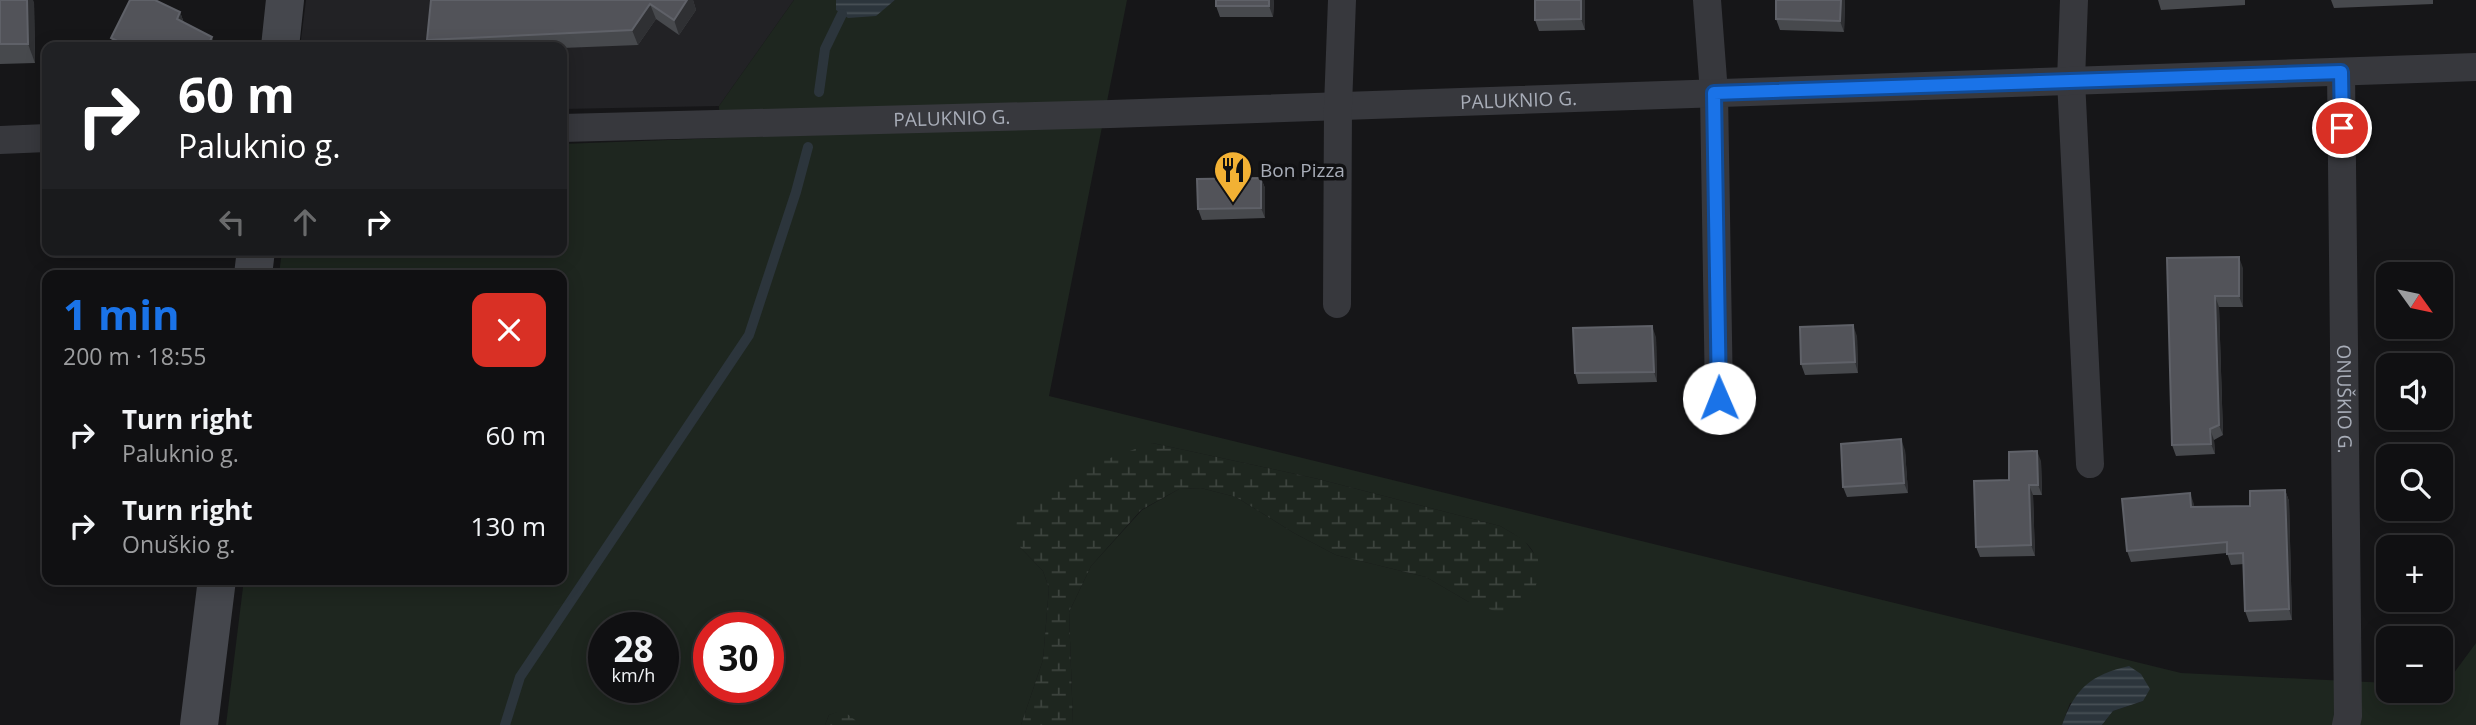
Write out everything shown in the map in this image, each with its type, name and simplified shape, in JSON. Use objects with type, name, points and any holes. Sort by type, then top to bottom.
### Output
[{"type":"main road","points":[[281,42],[285,0]]},
{"type":"main road","points":[[199,725],[216,585]]},
{"type":"street","points":[[1337,304],[1338,106],[1342,0]]},
{"type":"street","points":[[1707,0],[1714,93],[1719,398]]},
{"type":"street","points":[[2074,0],[2071,80],[2090,464]]},
{"type":"street","name":"PALUKNIO G.","points":[[567,128],[1338,106],[2476,67]]},
{"type":"street","name":"ONUŠKIO G.","points":[[2341,72],[2346,725]]},
{"type":"street","points":[[0,140],[42,138]]},
{"type":"shaded area","points":[[306,0],[794,0],[719,106],[567,109],[567,42],[301,42]]},
{"type":"shaded area","points":[[836,0],[895,0],[876,16],[848,18],[836,10]]},
{"type":"shaded area","points":[[2129,666],[2141,674],[2150,689],[2143,701],[2113,711],[2102,725],[2062,725],[2073,701],[2086,685],[2104,674]]},
{"type":"green space","points":[[794,0],[836,0],[836,10],[876,15],[895,0],[1127,0],[1049,396],[2181,673],[2376,682],[2376,703],[2453,703],[2453,674],[2476,643],[2476,725],[2102,725],[2113,711],[2143,701],[2070,703],[2062,725],[1073,725],[1069,612],[1091,566],[1142,510],[1179,489],[1201,488],[1236,497],[1336,555],[1426,577],[1469,602],[1538,579],[1536,559],[1529,546],[1500,526],[1318,479],[1152,443],[1019,546],[1043,571],[1049,588],[1043,660],[1021,725],[860,725],[842,711],[829,715],[825,725],[226,725],[243,585],[567,585],[567,270],[280,270],[281,256],[567,256],[567,144],[720,138],[719,106]]},
{"type":"green space","points":[[1152,443],[1318,479],[1500,526],[1524,540],[1538,559],[1538,579],[1530,602],[1509,616],[1469,602],[1426,577],[1336,555],[1236,497],[1201,488],[1179,489],[1141,510],[1091,566],[1069,612],[1073,725],[1021,725],[1043,660],[1049,588],[1043,571],[1019,546],[1014,528],[1023,506],[1074,471]]},
{"type":"green space","points":[[842,710],[860,725],[825,725],[829,715]]},
{"type":"building","points":[[0,0],[27,0],[28,44],[0,44]]},
{"type":"building","points":[[130,0],[155,0],[180,12],[177,19],[212,37],[210,42],[119,42],[111,38]]},
{"type":"building","points":[[431,0],[687,0],[674,20],[650,4],[632,30],[427,40]]},
{"type":"building","points":[[1216,0],[1269,0],[1269,6],[1216,6]]},
{"type":"building","points":[[1535,0],[1581,0],[1581,19],[1535,20]]},
{"type":"building","points":[[1776,0],[1841,0],[1840,21],[1776,19]]},
{"type":"building","name":"Bon Pizza","points":[[1261,178],[1261,208],[1198,209],[1197,179]]},
{"type":"building","points":[[2239,257],[2239,296],[2215,296],[2219,425],[2210,429],[2211,444],[2172,445],[2167,258]]},
{"type":"building","points":[[1853,325],[1855,362],[1801,364],[1800,327]]},
{"type":"building","points":[[1652,326],[1654,372],[1575,373],[1573,328]]},
{"type":"building","points":[[1901,439],[1904,483],[1843,487],[1841,444]]},
{"type":"building","points":[[2037,451],[2038,485],[2029,485],[2031,545],[1976,547],[1974,481],[2009,480],[2009,452]]},
{"type":"building","points":[[2285,490],[2289,609],[2245,611],[2243,553],[2227,554],[2227,542],[2127,551],[2122,499],[2190,493],[2191,507],[2250,506],[2250,491]]},
{"type":"waterway","points":[[819,92],[825,49],[842,14]]},
{"type":"waterway","points":[[505,725],[520,677],[749,335],[808,147]]},
{"type":"place","name":"Bon Pizza","points":[[1233,204]]},
{"type":"route","points":[[1719,398],[1714,93],[2341,72],[2342,128]]}]
